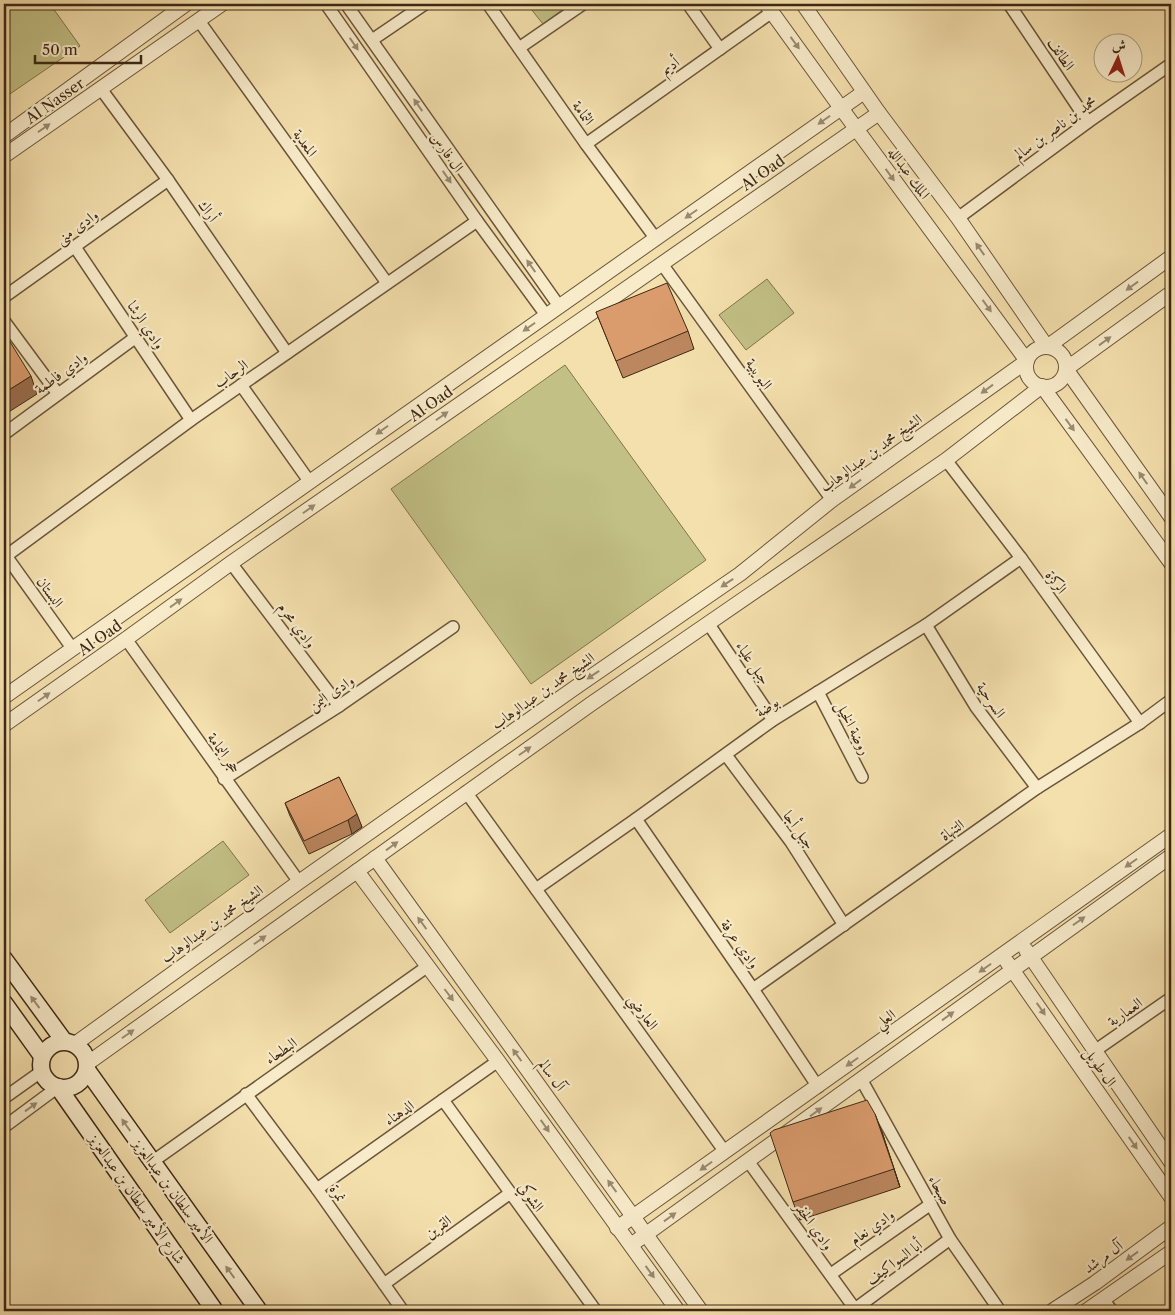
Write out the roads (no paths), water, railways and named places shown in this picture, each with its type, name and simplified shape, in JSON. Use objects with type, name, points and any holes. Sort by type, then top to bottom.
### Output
[{"type":"main road","points":[[4,959],[70,1042],[82,1049],[88,1066],[84,1077],[73,1087],[58,1087],[51,1084],[42,1064],[4,1003]]},
{"type":"main road","points":[[42,1064],[51,1045],[70,1042]]},
{"type":"main road","name":"الأمير سلطان بن عبدالعزيز","points":[[88,1066],[152,1162],[259,1311]]},
{"type":"main road","name":"شارع الأمير سلطان بن عبدالعزيز","points":[[58,1087],[215,1311]]},
{"type":"street","name":"Al Nasser","points":[[4,136],[186,4]]},
{"type":"street","name":"Al Nasser","points":[[4,156],[222,4]]},
{"type":"street","name":"ال فارس","points":[[326,4],[546,315]]},
{"type":"street","name":"ال فارس","points":[[346,4],[560,306]]},
{"type":"street","points":[[372,40],[425,4]]},
{"type":"street","name":"الثمامة","points":[[488,4],[586,144],[656,239]]},
{"type":"street","points":[[519,48],[583,4]]},
{"type":"street","points":[[688,4],[720,49]]},
{"type":"street","name":"الملك عبدالله","points":[[803,4],[879,113],[958,218],[1047,346]]},
{"type":"street","name":"الطائف","points":[[1009,4],[1088,122]]},
{"type":"street","name":"أديم","points":[[586,144],[720,49],[769,8]]},
{"type":"street","name":"الملك عبدالله","points":[[769,8],[1027,360]]},
{"type":"street","name":"المعدية","points":[[199,21],[386,283]]},
{"type":"street","name":"محمد بن ناصر بن سالم","points":[[958,218],[1088,122],[1171,64]]},
{"type":"street","name":"أراك","points":[[101,89],[168,180],[287,353]]},
{"type":"street","name":"Al Oad","points":[[4,696],[864,92]]},
{"type":"street","name":"Al Oad","points":[[4,725],[126,640],[231,563],[879,113]]},
{"type":"street","name":"وادى منى","points":[[4,297],[168,180]]},
{"type":"street","name":"الرحاب","points":[[5,555],[191,420],[477,220]]},
{"type":"street","name":"وادي الرشا","points":[[75,247],[191,420]]},
{"type":"street","points":[[1171,257],[1047,346],[1035,350],[1027,360],[1027,374],[1030,379],[1042,386],[1171,563]]},
{"type":"street","name":"البويبية","points":[[662,264],[832,500]]},
{"type":"street","points":[[88,1066],[466,792],[946,460],[1042,386],[1055,385],[1064,376],[1066,369],[1171,293]]},
{"type":"street","points":[[4,321],[58,394]]},
{"type":"street","name":"وادي فاطمة","points":[[4,434],[136,337]]},
{"type":"street","points":[[1047,346],[1054,348],[1063,356],[1066,369],[1171,518]]},
{"type":"street","name":"الشيخ محمد بن عبدالوهاب","points":[[70,1042],[740,574],[832,500],[1027,360]]},
{"type":"street","points":[[241,385],[309,481]]},
{"type":"street","name":"الركزة","points":[[946,460],[1021,558],[1140,723]]},
{"type":"street","name":"البستان","points":[[5,555],[72,648]]},
{"type":"street","name":"بوضة","points":[[536,889],[773,720],[926,625],[1021,558]]},
{"type":"street","name":"وادي محرم","points":[[231,563],[340,706]]},
{"type":"street","name":"جبل علياء","points":[[708,623],[773,720]]},
{"type":"street","name":"السرحية","points":[[926,625],[976,707],[1038,788]]},
{"type":"street","name":"وادى اليمن","points":[[224,779],[340,706],[453,628]]},
{"type":"street","name":"حجر اليمامة","points":[[126,640],[299,882]]},
{"type":"street","name":"روضة الخيل","points":[[818,692],[862,777]]},
{"type":"street","name":"التنهاة","points":[[753,989],[1038,788],[1140,723],[1171,700]]},
{"type":"street","points":[[543,710],[557,728]]},
{"type":"street","name":"جبل أجا","points":[[726,755],[791,842],[844,924]]},
{"type":"street","name":"العارضي","points":[[466,792],[725,1152]]},
{"type":"street","name":"وادي عرفة","points":[[636,819],[818,1086]]},
{"type":"street","name":"العلي","points":[[617,1228],[1171,835]]},
{"type":"street","points":[[631,1245],[1171,856]]},
{"type":"street","name":"آل سالم","points":[[375,858],[701,1311]]},
{"type":"street","points":[[357,871],[498,1061],[678,1311]]},
{"type":"street","name":"ال طويل","points":[[1020,942],[1096,1050],[1171,1162]]},
{"type":"street","name":"ال طويل","points":[[1002,956],[1013,969],[1171,1197]]},
{"type":"street","name":"البطحاء","points":[[152,1162],[428,966]]},
{"type":"street","name":"العمارية","points":[[1096,1050],[1171,998]]},
{"type":"street","name":"الدهناء","points":[[317,1189],[498,1061]]},
{"type":"street","points":[[4,1098],[42,1064]]},
{"type":"street","name":"صبحاء","points":[[861,1079],[950,1239],[1000,1311]]},
{"type":"street","points":[[4,1127],[58,1087]]},
{"type":"street","name":"نمرة","points":[[246,1094],[404,1311]]},
{"type":"street","name":"الشوكي","points":[[443,1100],[509,1194],[596,1311]]},
{"type":"street","name":"وادي الحفر","points":[[748,1161],[855,1309]]},
{"type":"street","name":"القرين","points":[[384,1284],[509,1194]]},
{"type":"street","name":"وادي نعام","points":[[831,1274],[931,1204]]},
{"type":"street","name":"آل مرشد","points":[[1052,1311],[1171,1227]]},
{"type":"street","name":"أبا السواكيف","points":[[855,1309],[950,1239]]},
{"type":"street","points":[[1086,1311],[1171,1252]]},
{"type":"street","points":[[1103,1299],[1112,1311]]}]
